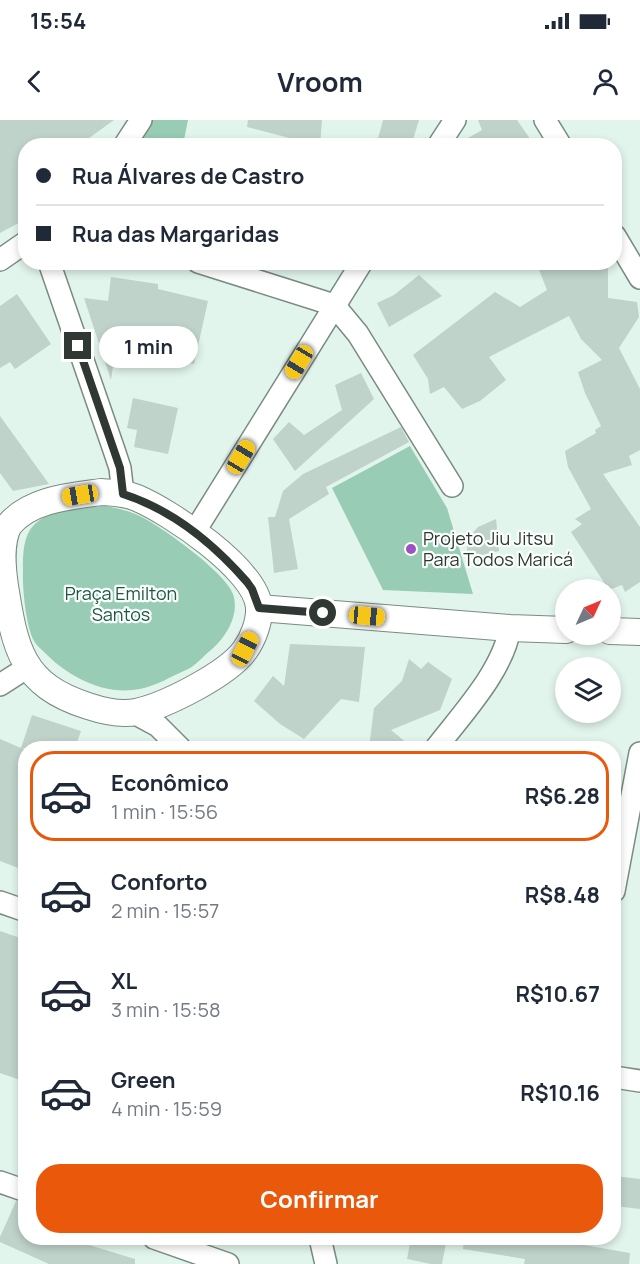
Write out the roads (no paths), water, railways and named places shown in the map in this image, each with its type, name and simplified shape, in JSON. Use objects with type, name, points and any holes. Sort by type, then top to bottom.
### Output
[{"type":"street","points":[[129,138],[141,120]]},
{"type":"street","points":[[443,138],[455,120]]},
{"type":"street","points":[[545,120],[556,138]]},
{"type":"street","points":[[0,260],[18,248]]},
{"type":"street","points":[[622,248],[640,278]]},
{"type":"street","points":[[52,270],[120,468],[123,494]]},
{"type":"street","points":[[223,270],[334,305],[358,334],[452,486]]},
{"type":"street","points":[[195,531],[357,270]]},
{"type":"street","points":[[102,492],[123,494],[137,498],[195,531],[247,582],[259,608],[254,632],[238,657],[211,678],[168,703],[134,713],[103,711],[76,702],[55,693],[28,668],[15,640],[1,564],[4,523],[27,511],[55,501],[102,492]]},
{"type":"street","points":[[259,608],[555,630]]},
{"type":"street","points":[[441,741],[496,668],[508,643],[510,628]]},
{"type":"street","points":[[621,631],[640,632]]},
{"type":"street","points":[[0,685],[28,668]]},
{"type":"street","points":[[168,703],[178,741]]},
{"type":"street","points":[[134,713],[158,726],[173,741]]},
{"type":"street","points":[[621,854],[640,753]]},
{"type":"street","points":[[0,902],[18,908]]},
{"type":"street","points":[[621,1078],[640,1081]]},
{"type":"street","points":[[0,1182],[18,1188]]},
{"type":"street","points":[[174,1245],[228,1264]]},
{"type":"street","points":[[322,1245],[326,1264]]},
{"type":"place","name":"Projeto Jiu Jitsu Para Todos Maricá","points":[[411,549]]},
{"type":"park label","name":"Praça Emilton Santos","points":[[121,604]]}]
